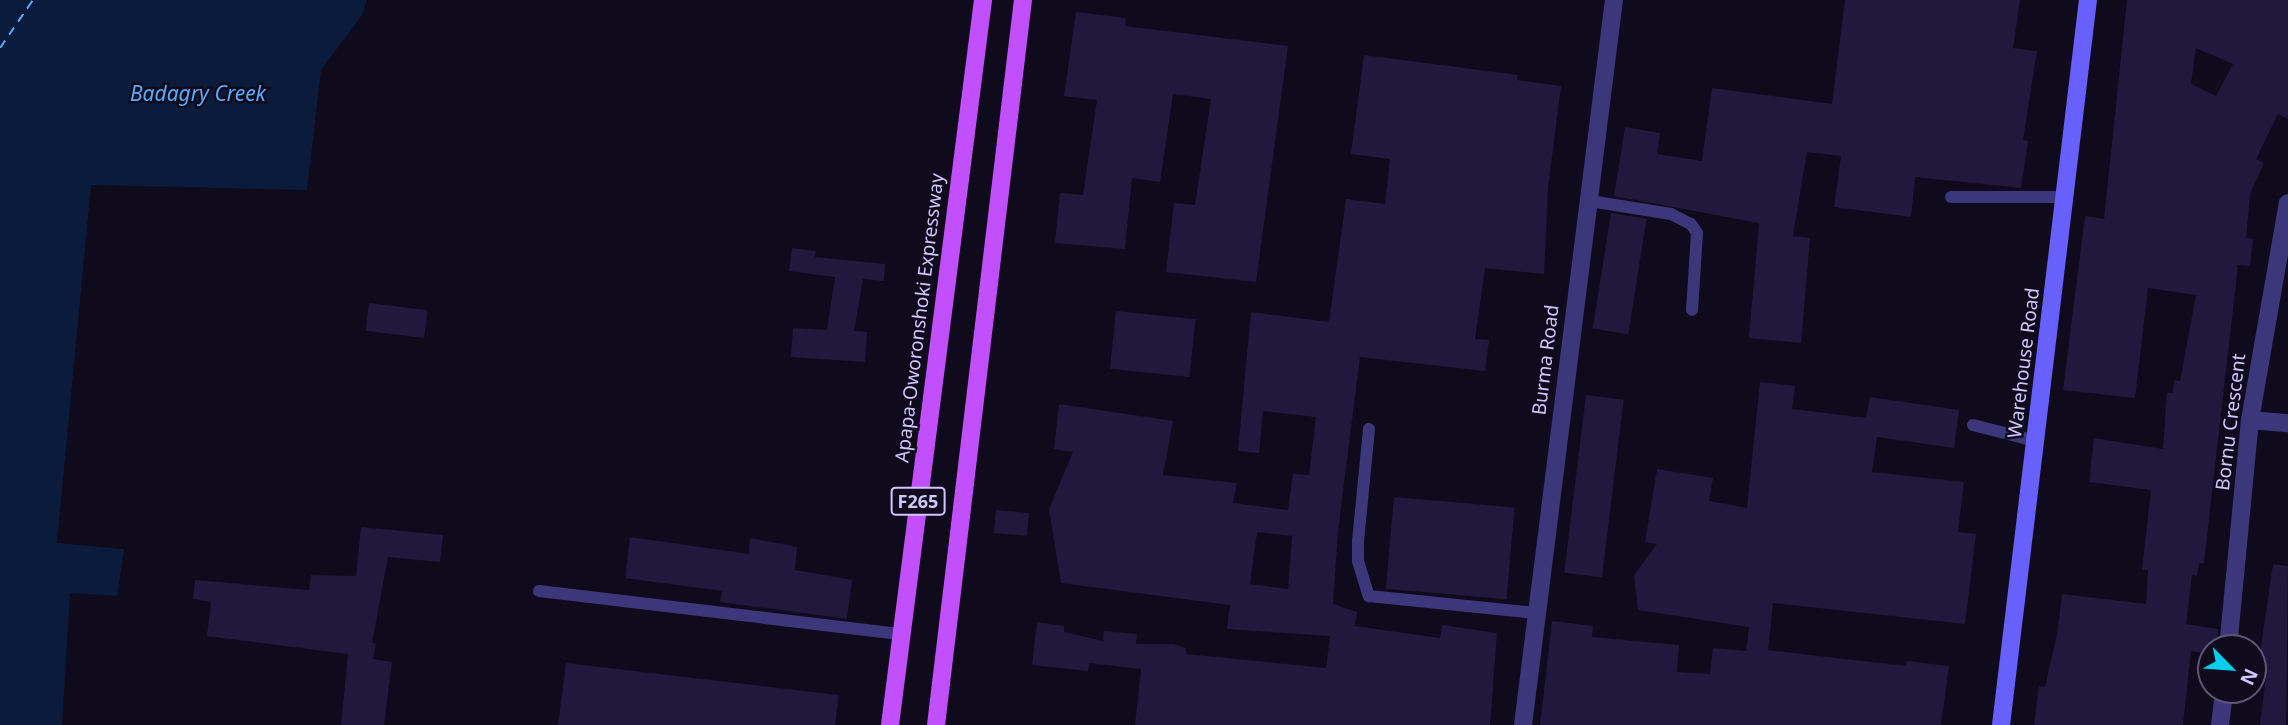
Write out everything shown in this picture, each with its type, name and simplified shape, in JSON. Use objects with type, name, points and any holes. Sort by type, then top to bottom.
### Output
[{"type":"main road","name":"Apapa-Oworonshoki Expressway","points":[[890,725],[983,0]]},
{"type":"main road","name":"F265","points":[[936,725],[992,286],[1023,0]]},
{"type":"main road","name":"Warehouse Road","points":[[2001,725],[2066,197],[2086,2]]},
{"type":"street","name":"Burma Road","points":[[1523,725],[1570,330],[1590,201],[1614,0]]},
{"type":"street","name":"Bornu Crescent","points":[[2229,634],[2250,420],[2278,237],[2288,203]]},
{"type":"street","points":[[2250,420],[2288,423]]},
{"type":"street","points":[[2220,725],[2222,704]]},
{"type":"lane","points":[[1951,197],[2066,197]]},
{"type":"lane","points":[[1590,201],[1671,214],[1691,224],[1697,233],[1692,310]]},
{"type":"lane","points":[[1973,425],[2036,441]]},
{"type":"lane","points":[[1369,429],[1358,551],[1369,596],[1537,613]]},
{"type":"lane","points":[[539,591],[901,634]]},
{"type":"water","name":"Badagry Creek","points":[[0,0],[367,0],[362,15],[321,70],[307,190],[91,185],[57,543],[124,549],[117,596],[70,593],[62,725],[0,725]]},
{"type":"building","points":[[1845,0],[2020,0],[2013,48],[2037,51],[2023,140],[2028,141],[2021,188],[1915,177],[1911,217],[1834,207],[1841,156],[1807,152],[1793,236],[1810,238],[1801,343],[1749,338],[1759,223],[1614,196],[1625,127],[1660,133],[1657,154],[1702,161],[1712,88],[1832,104]]},
{"type":"building","points":[[2127,0],[2288,0],[2288,119],[2278,114],[2256,159],[2264,163],[2250,194],[2246,238],[2253,239],[2250,266],[2238,265],[2204,563],[2199,563],[2197,576],[2192,575],[2186,624],[2218,629],[2218,634],[2197,634],[2197,652],[2191,651],[2183,725],[2034,725],[2039,686],[2045,687],[2057,635],[2062,594],[2146,604],[2148,570],[2142,570],[2151,490],[2089,482],[2094,438],[2163,449],[2167,393],[2173,393],[2174,380],[2180,381],[2196,295],[2148,288],[2135,398],[2063,390],[2085,216],[2104,219]],"holes":[[[2196,48],[2233,64],[2216,96],[2191,84]]]},
{"type":"building","points":[[1076,12],[1126,18],[1125,26],[1288,46],[1256,282],[1166,272],[1174,203],[1195,205],[1211,99],[1173,94],[1160,182],[1132,178],[1125,249],[1055,243],[1060,193],[1083,195],[1097,100],[1064,96]]},
{"type":"building","points":[[1364,55],[1518,75],[1517,80],[1561,86],[1548,188],[1544,274],[1485,268],[1475,339],[1489,340],[1485,371],[1360,357],[1338,531],[1333,604],[1357,612],[1355,626],[1440,638],[1442,625],[1497,633],[1490,725],[1135,725],[1141,669],[1089,663],[1088,671],[1032,665],[1037,622],[1064,626],[1064,632],[1103,641],[1104,631],[1137,634],[1136,644],[1173,644],[1186,648],[1186,654],[1326,668],[1330,636],[1227,629],[1230,605],[1061,583],[1049,509],[1073,452],[1054,449],[1059,404],[1173,421],[1163,475],[1237,483],[1233,503],[1288,510],[1293,474],[1309,475],[1316,417],[1263,411],[1259,453],[1238,451],[1251,312],[1329,322],[1346,199],[1385,204],[1390,159],[1351,154]],"holes":[[[1257,532],[1292,536],[1288,589],[1250,584]]]},
{"type":"building","points":[[1611,213],[1647,219],[1628,334],[1593,329]]},
{"type":"building","points":[[792,248],[816,251],[815,257],[885,264],[884,281],[863,279],[854,331],[867,332],[865,362],[791,357],[793,328],[827,330],[835,277],[789,271]]},
{"type":"building","points":[[369,303],[428,310],[424,338],[366,331]]},
{"type":"building","points":[[1116,311],[1196,319],[1189,377],[1110,369]]},
{"type":"building","points":[[1760,382],[1795,386],[1792,409],[1866,418],[1870,397],[1959,410],[1954,448],[1877,437],[1872,472],[1964,482],[1958,532],[1976,534],[1965,624],[1773,603],[1768,650],[1906,666],[1907,661],[1949,666],[1941,725],[1540,725],[1552,621],[1593,626],[1592,637],[1679,645],[1677,672],[1710,674],[1713,648],[1746,651],[1749,627],[1638,610],[1634,575],[1657,544],[1645,542],[1657,469],[1713,478],[1709,501],[1747,508]]},
{"type":"building","points":[[1586,395],[1624,400],[1602,577],[1564,573]]},
{"type":"building","points":[[1394,497],[1515,508],[1507,599],[1386,589]]},
{"type":"building","points":[[996,510],[1029,513],[1027,536],[994,533]]},
{"type":"building","points":[[361,527],[443,535],[440,562],[388,557],[372,643],[376,644],[373,659],[392,662],[384,725],[341,725],[348,654],[207,636],[211,602],[193,599],[195,580],[309,590],[311,575],[356,576]]},
{"type":"building","points":[[630,537],[749,554],[750,538],[797,547],[795,570],[852,580],[847,619],[720,602],[722,591],[625,578]]},
{"type":"building","points":[[2273,564],[2288,566],[2286,725],[2260,725],[2263,704],[2267,704],[2267,634],[2263,634]]},
{"type":"building","points":[[566,663],[839,695],[835,725],[558,725]]},
{"type":"ferry route","points":[[0,48],[33,0]]}]
